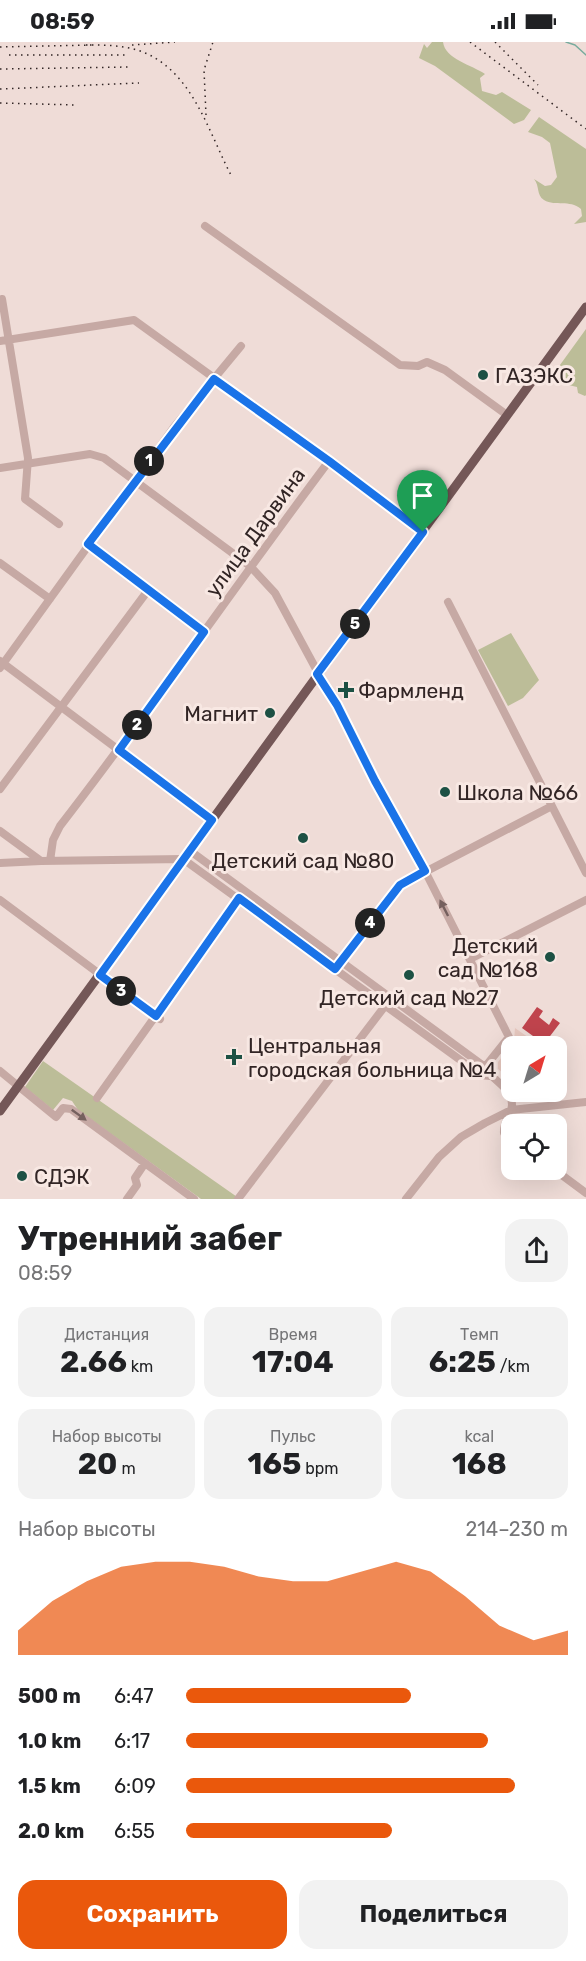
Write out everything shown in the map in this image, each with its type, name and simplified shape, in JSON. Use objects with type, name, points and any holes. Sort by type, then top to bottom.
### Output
[{"type":"main road","points":[[0,1111],[586,308]]},
{"type":"street","points":[[206,226],[400,365],[418,366],[426,362],[445,370],[507,415]]},
{"type":"street","points":[[2,299],[4,340],[27,465],[25,499],[58,524]]},
{"type":"street","points":[[4,340],[134,320],[423,532]]},
{"type":"street","points":[[212,820],[61,706],[1,664],[135,480],[242,346]]},
{"type":"street","points":[[0,468],[90,454],[104,458],[250,566],[275,593],[425,871],[509,1037],[485,1067]]},
{"type":"street","name":"улица Дарвина","points":[[50,861],[53,840],[60,826],[119,750],[250,566],[329,461]]},
{"type":"street","points":[[88,544],[204,632]]},
{"type":"street","points":[[0,563],[50,599]]},
{"type":"street","points":[[0,789],[149,589]]},
{"type":"street","points":[[448,602],[586,873]]},
{"type":"street","points":[[335,969],[400,885],[552,806]]},
{"type":"street","points":[[0,831],[41,861]]},
{"type":"street","points":[[189,850],[485,1067],[490,1076],[508,1090],[512,1110],[509,1114]]},
{"type":"street","points":[[0,863],[183,859],[481,1075],[490,1076]]},
{"type":"street","points":[[97,1098],[158,1018],[245,890]]},
{"type":"street","points":[[0,900],[158,1018]]},
{"type":"street","points":[[470,959],[586,900]]},
{"type":"street","points":[[238,1199],[390,998]]},
{"type":"street","points":[[0,1071],[56,1117],[63,1108],[71,1109],[194,1199]]},
{"type":"street","points":[[406,1199],[440,1157],[461,1137],[512,1110],[586,1102]]},
{"type":"street","points":[[127,1199],[137,1185],[135,1178],[145,1163]]},
{"type":"street","points":[[567,1179],[586,1193]]},
{"type":"green space","points":[[432,42],[443,42],[445,48],[454,57],[485,74],[480,78],[482,91],[496,95],[502,92],[531,110],[524,120],[514,124],[435,66],[419,58],[424,44],[427,48]]},
{"type":"green space","points":[[539,117],[586,149],[586,222],[574,224],[582,216],[581,209],[576,206],[549,202],[540,196],[534,179],[545,186],[551,185],[557,177],[550,143],[528,132]]},
{"type":"green space","points":[[586,329],[585,396],[578,393],[577,387],[560,383],[552,376]]},
{"type":"green space","points":[[511,633],[539,680],[523,698],[508,706],[478,650]]},
{"type":"green space","points":[[43,1061],[240,1199],[201,1199],[78,1110],[72,1101],[63,1098],[53,1110],[25,1087]]},
{"type":"shaded area","points":[[515,1028],[526,1036],[514,1036]]},
{"type":"shaded area","points":[[501,1058],[501,1071],[498,1069],[498,1062]]},
{"type":"building","points":[[537,1007],[543,1011],[539,1017],[549,1025],[553,1018],[560,1023],[550,1036],[533,1036],[522,1028]]},
{"type":"waterway","points":[[566,42],[575,45],[586,55]]},
{"type":"railway","points":[[132,45],[175,42]]},
{"type":"railway","points":[[206,115],[204,70],[213,42]]},
{"type":"railway","points":[[470,42],[586,129]]},
{"type":"railway","points":[[495,42],[538,85]]},
{"type":"railway","points":[[86,45],[118,46],[137,50],[156,58],[172,71],[196,103],[232,177]]},
{"type":"railway","points":[[0,47],[93,45]]},
{"type":"railway","points":[[9,55],[129,55]]},
{"type":"railway","points":[[0,69],[129,67]]},
{"type":"railway","points":[[0,89],[139,83]]},
{"type":"railway","points":[[0,103],[76,105]]},
{"type":"place","name":"ГАЗЭКС","points":[[483,375]]},
{"type":"place","name":"Фармленд","points":[[346,690]]},
{"type":"place","name":"Магнит","points":[[270,713]]},
{"type":"place","name":"Школа №66","points":[[445,792]]},
{"type":"place","name":"Детский сад №80","points":[[303,838]]},
{"type":"place","name":"Детский сад №168","points":[[550,957]]},
{"type":"place","name":"Детский сад №27","points":[[409,975]]},
{"type":"place","name":"Центральная городская больница №4","points":[[234,1057]]},
{"type":"place","name":"СДЭК","points":[[22,1176]]},
{"type":"route","points":[[214,379],[423,532],[317,674],[337,705],[375,781],[425,871],[400,885],[335,969],[239,898],[156,1016],[100,975],[212,820],[119,750],[204,632],[88,544],[174,428],[214,379]]}]
